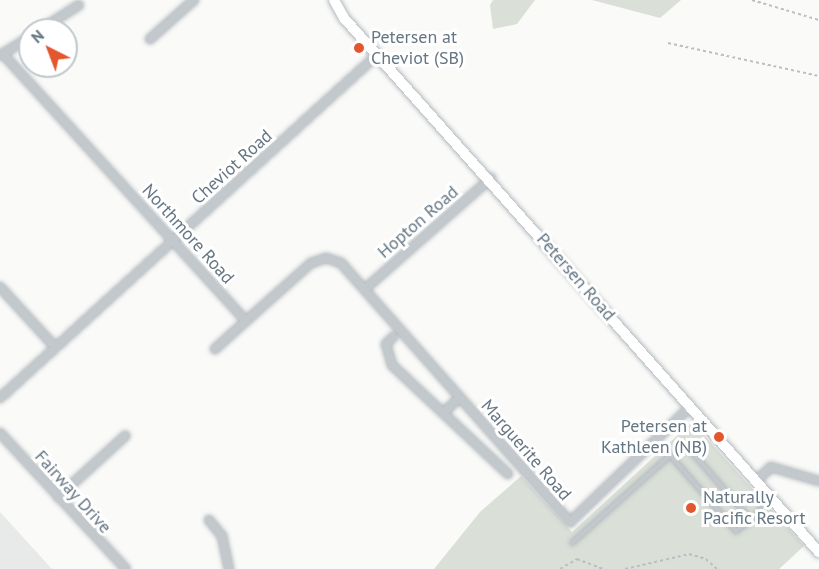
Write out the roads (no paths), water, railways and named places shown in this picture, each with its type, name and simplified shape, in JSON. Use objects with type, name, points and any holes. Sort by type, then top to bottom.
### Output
[{"type":"street","points":[[150,39],[194,0]]},
{"type":"street","name":"Petersen Road","points":[[334,0],[344,18],[491,178],[689,408],[819,552]]},
{"type":"street","points":[[59,18],[79,5]]},
{"type":"street","points":[[1,55],[18,44]]},
{"type":"street","name":"Cheviot Road","points":[[0,398],[377,54]]},
{"type":"street","name":"Northmore Road","points":[[1,55],[246,321]]},
{"type":"street","name":"Hopton Road","points":[[365,289],[491,178]]},
{"type":"street","points":[[215,349],[311,263],[326,258],[341,263],[365,289]]},
{"type":"street","points":[[0,287],[55,347]]},
{"type":"street","name":"Marguerite Road","points":[[365,289],[570,522],[689,408]]},
{"type":"street","name":"Marguerite Road","points":[[393,337],[386,344],[392,365],[508,474]]},
{"type":"street","name":"Marguerite Road","points":[[443,413],[460,397]]},
{"type":"street","name":"Fairway Drive","points":[[0,433],[126,569]]},
{"type":"street","points":[[58,497],[125,436]]},
{"type":"street","points":[[755,482],[771,467],[819,481]]},
{"type":"street","points":[[209,520],[222,536],[230,569]]},
{"type":"lane","points":[[572,543],[684,443],[751,520]]},
{"type":"lane","points":[[670,455],[736,531],[771,500]]},
{"type":"place","name":"Petersen at Cheviot (SB)","points":[[359,48]]},
{"type":"place","name":"Petersen at Kathleen (NB)","points":[[719,437]]},
{"type":"place","name":"Naturally Pacific Resort","points":[[691,508]]}]
